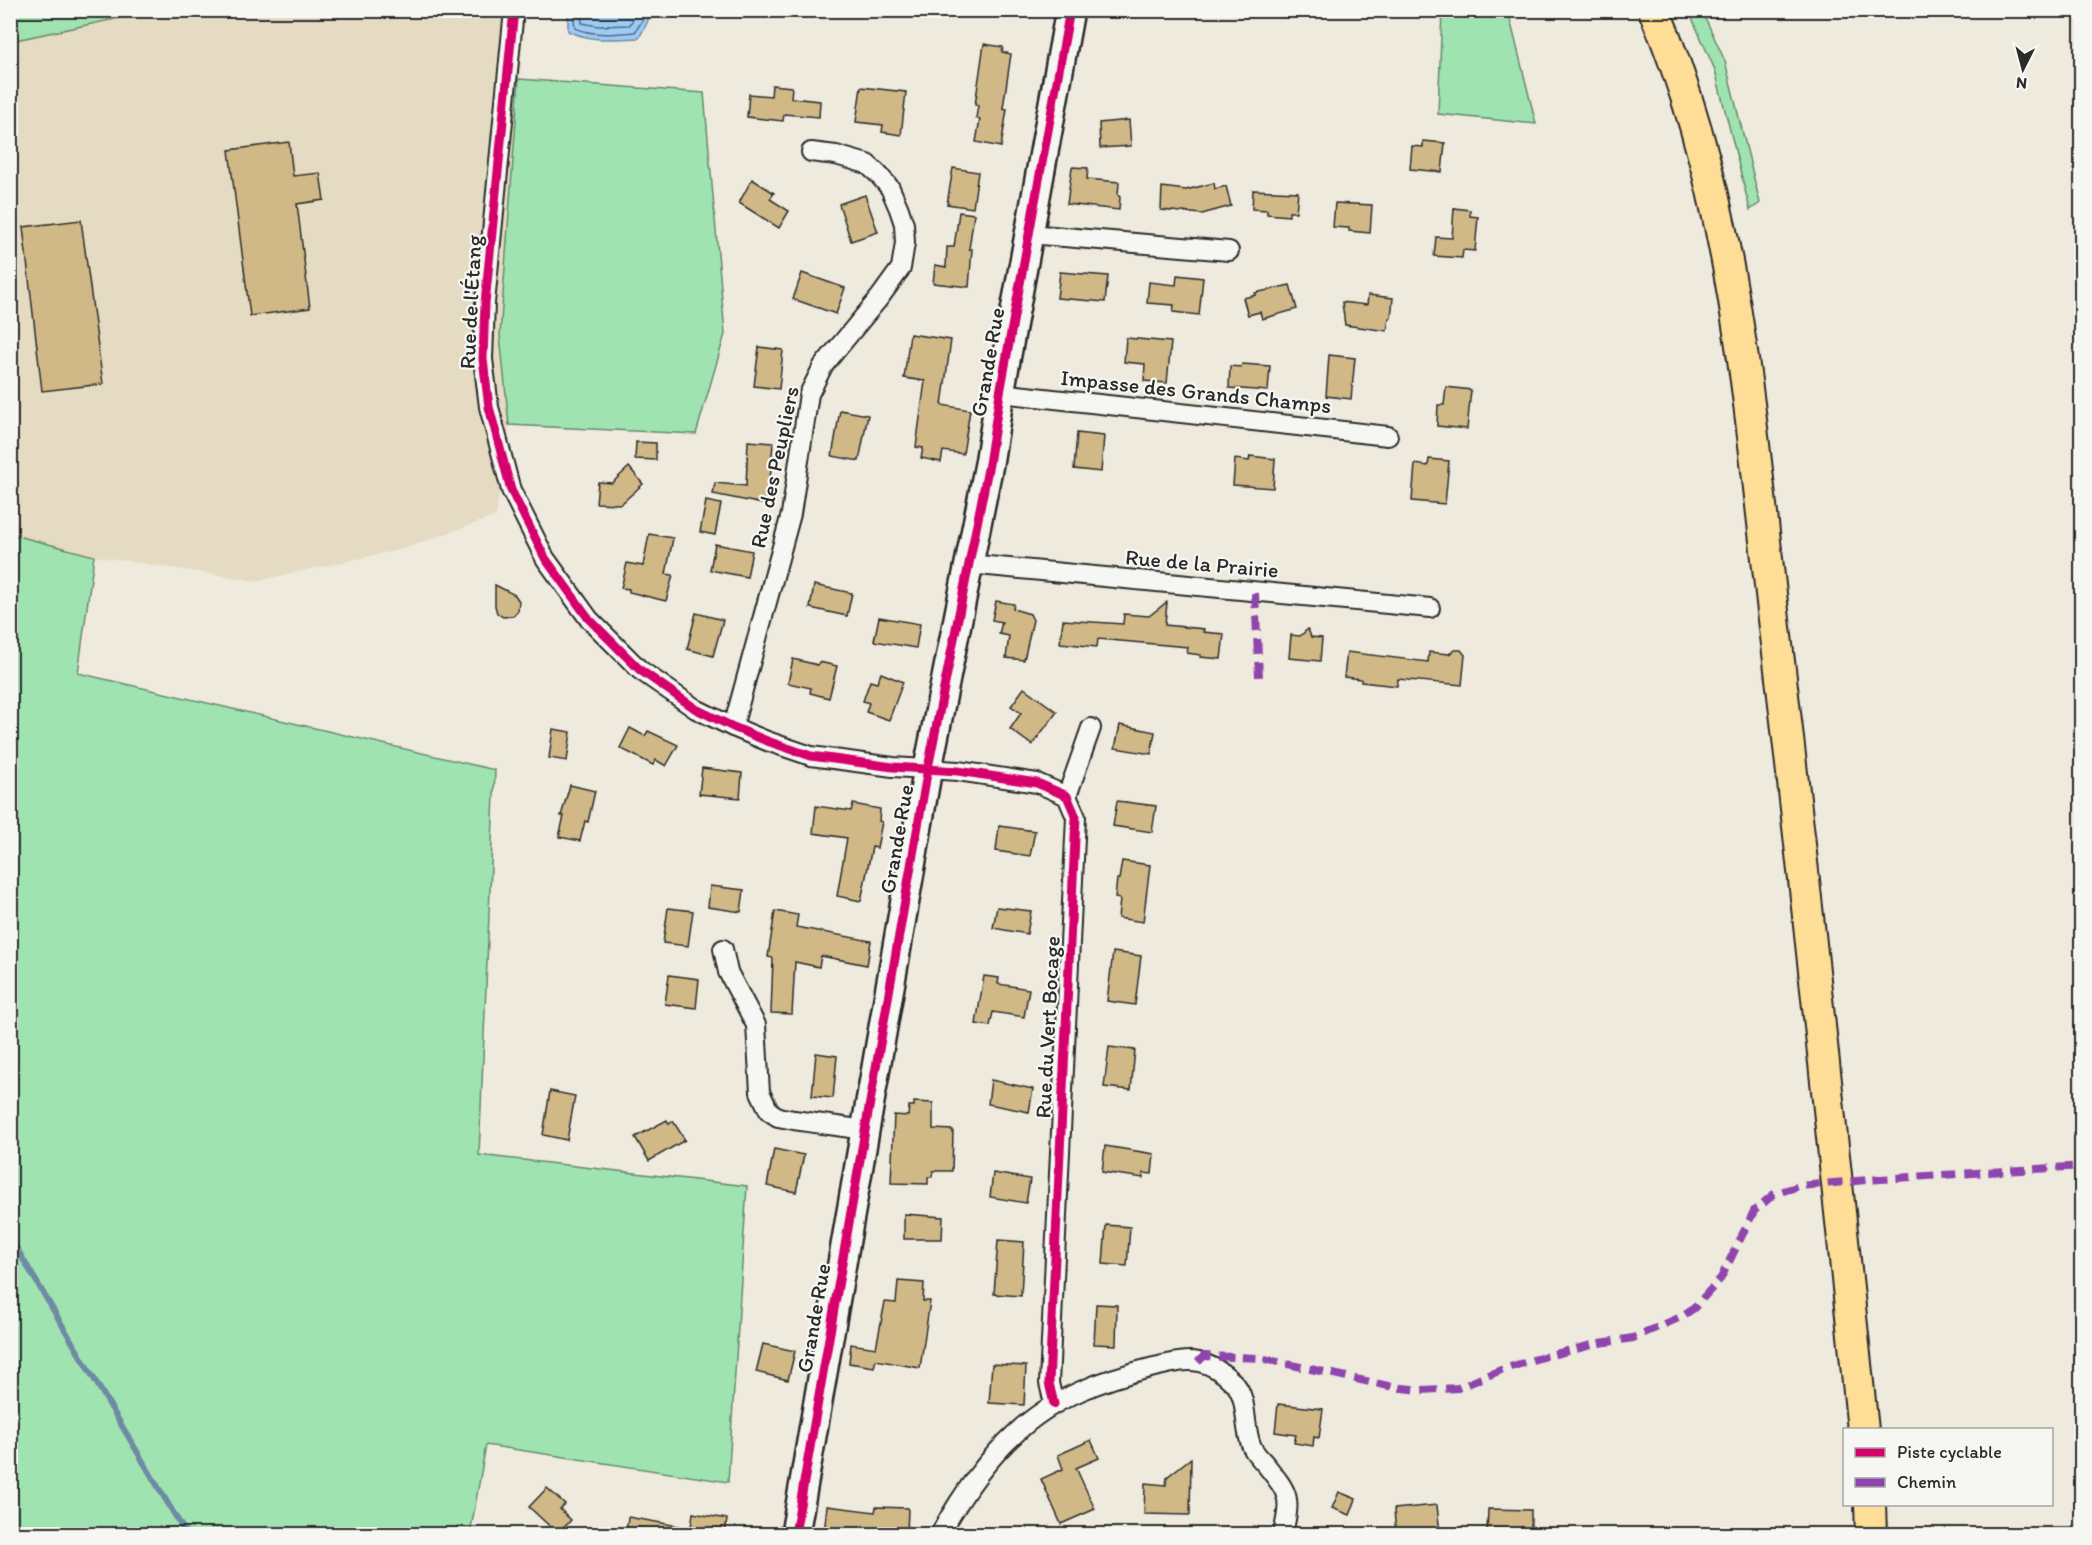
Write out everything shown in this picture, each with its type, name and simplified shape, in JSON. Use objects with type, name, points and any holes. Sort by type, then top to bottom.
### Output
[{"type":"main road","points":[[1654,10],[1668,43],[1699,141],[1725,249],[1742,348],[1804,867],[1863,1428]]},
{"type":"main road","points":[[1870,1506],[1871,1534]]},
{"type":"street","name":"Rue de l'Étang","points":[[513,10],[510,61],[484,303],[483,360],[489,407],[512,490],[545,558],[589,619],[640,670],[696,709],[767,741],[811,756],[893,767],[928,768]]},
{"type":"street","name":"Grande Rue","points":[[795,1534],[928,768],[989,464],[1070,10]]},
{"type":"street","name":"Rue des Peupliers","points":[[733,727],[791,514],[809,394],[823,366],[901,268],[905,243],[904,224],[899,209],[890,188],[878,174],[867,164],[836,155],[811,152]]},
{"type":"street","points":[[1029,234],[1228,251]]},
{"type":"street","name":"Impasse des Grands Champs","points":[[1000,393],[1388,436]]},
{"type":"street","name":"Rue de la Prairie","points":[[969,564],[1430,608]]},
{"type":"street","points":[[928,768],[1037,783],[1067,796],[1091,728]]},
{"type":"street","name":"Rue du Vert Bocage","points":[[1054,1404],[1049,1383],[1076,817],[1067,796]]},
{"type":"street","points":[[723,950],[728,972],[756,1025],[760,1092],[770,1111],[778,1117],[865,1130]]},
{"type":"street","points":[[940,1534],[978,1475],[1016,1433],[1054,1404],[1089,1387],[1136,1372],[1176,1362],[1198,1362],[1216,1368],[1236,1384],[1246,1411],[1248,1436],[1252,1449],[1284,1487],[1289,1507],[1283,1534]]},
{"type":"shaded area","points":[[153,11],[525,11],[500,335],[509,425],[496,516],[403,549],[256,581],[94,556],[11,534],[10,41]]},
{"type":"green space","points":[[11,10],[153,10],[153,11],[11,41]]},
{"type":"green space","points":[[1442,11],[1508,11],[1536,124],[1438,114]]},
{"type":"green space","points":[[1689,11],[1702,11],[1725,61],[1760,203],[1750,210],[1715,70]]},
{"type":"green space","points":[[519,79],[704,93],[725,334],[696,434],[509,425],[500,335]]},
{"type":"green space","points":[[10,534],[94,556],[78,673],[495,770],[479,1155],[747,1186],[728,1482],[486,1445],[470,1534],[11,1534]]},
{"type":"water","points":[[568,10],[651,11],[639,38],[611,39],[585,37],[568,31]]},
{"type":"building","points":[[984,44],[1003,47],[1002,52],[1011,54],[1003,108],[1007,109],[1001,147],[976,142],[980,119],[976,118],[978,105],[975,105]]},
{"type":"building","points":[[772,85],[792,87],[791,98],[820,101],[819,117],[784,114],[783,121],[747,117],[749,94],[771,96]]},
{"type":"building","points":[[861,87],[906,92],[901,135],[882,132],[883,125],[856,122]]},
{"type":"building","points":[[1129,120],[1131,146],[1100,148],[1099,123]]},
{"type":"building","points":[[1423,141],[1445,143],[1442,172],[1410,169],[1412,146],[1423,147]]},
{"type":"building","points":[[289,142],[293,176],[320,173],[324,200],[297,204],[310,308],[250,316],[229,150]]},
{"type":"building","points":[[1072,167],[1088,168],[1087,179],[1119,182],[1119,210],[1067,204]]},
{"type":"building","points":[[953,168],[978,172],[973,208],[947,204]]},
{"type":"building","points":[[752,179],[774,193],[770,199],[789,211],[779,228],[739,203]]},
{"type":"building","points":[[1214,183],[1215,189],[1226,186],[1231,206],[1202,214],[1161,210],[1162,187],[1186,190]]},
{"type":"building","points":[[1253,190],[1298,192],[1296,212],[1289,212],[1289,216],[1267,214],[1267,210],[1252,209]]},
{"type":"building","points":[[865,195],[878,232],[851,241],[839,204]]},
{"type":"building","points":[[1335,203],[1372,205],[1370,233],[1333,227]]},
{"type":"building","points":[[1454,208],[1470,210],[1470,216],[1478,217],[1475,251],[1463,250],[1462,258],[1434,256],[1436,237],[1452,238]]},
{"type":"building","points":[[959,212],[974,214],[969,249],[972,249],[969,287],[933,283],[935,265],[946,267],[947,247],[954,247]]},
{"type":"building","points":[[81,220],[103,384],[42,391],[23,227]]},
{"type":"building","points":[[1060,272],[1108,276],[1105,302],[1057,298]]},
{"type":"building","points":[[802,273],[845,288],[836,314],[793,299]]},
{"type":"building","points":[[1177,275],[1203,278],[1199,315],[1173,312],[1174,305],[1147,303],[1149,282],[1176,285]]},
{"type":"building","points":[[1290,285],[1297,309],[1262,319],[1260,312],[1248,315],[1243,298]]},
{"type":"building","points":[[1368,295],[1393,298],[1387,331],[1345,325],[1342,302],[1367,305]]},
{"type":"building","points":[[910,334],[951,340],[942,405],[970,410],[963,454],[943,451],[941,462],[921,458],[923,448],[916,447],[925,381],[904,378]]},
{"type":"building","points":[[1126,338],[1171,342],[1167,383],[1144,381],[1145,364],[1124,362]]},
{"type":"building","points":[[759,347],[783,350],[779,389],[754,386]]},
{"type":"building","points":[[1329,355],[1355,358],[1351,399],[1326,396]]},
{"type":"building","points":[[1242,364],[1270,366],[1268,391],[1229,388],[1230,366],[1241,367]]},
{"type":"building","points":[[1446,387],[1471,390],[1467,429],[1437,426],[1438,405],[1444,405]]},
{"type":"building","points":[[840,410],[868,415],[859,461],[832,456]]},
{"type":"building","points":[[1077,433],[1104,436],[1101,472],[1074,469]]},
{"type":"building","points":[[748,441],[773,443],[768,505],[713,494],[715,483],[746,486]]},
{"type":"building","points":[[636,442],[656,443],[656,460],[635,459]]},
{"type":"building","points":[[1250,456],[1275,459],[1273,488],[1233,485],[1235,459],[1249,461]]},
{"type":"building","points":[[1429,459],[1449,461],[1445,504],[1412,501],[1415,464],[1428,466]]},
{"type":"building","points":[[629,467],[643,484],[621,504],[596,503],[598,482],[612,483]]},
{"type":"building","points":[[706,501],[721,504],[715,535],[700,532]]},
{"type":"building","points":[[649,534],[673,538],[666,574],[673,575],[666,601],[621,588],[627,563],[643,566]]},
{"type":"building","points":[[715,544],[752,551],[747,577],[710,570]]},
{"type":"building","points":[[495,585],[515,595],[519,601],[518,611],[513,616],[503,617],[497,613]]},
{"type":"building","points":[[814,585],[852,593],[847,616],[810,608]]},
{"type":"building","points":[[996,601],[1014,604],[1013,609],[1030,614],[1033,620],[1024,660],[1006,658],[1009,636],[999,634],[1002,622],[992,620]]},
{"type":"building","points":[[1167,602],[1165,625],[1204,629],[1203,632],[1224,634],[1221,659],[1187,653],[1188,647],[1098,639],[1097,647],[1060,643],[1063,620],[1123,624],[1124,614],[1149,616]]},
{"type":"building","points":[[696,613],[723,620],[713,656],[687,649]]},
{"type":"building","points":[[879,617],[920,624],[916,648],[874,641]]},
{"type":"building","points":[[1308,629],[1311,637],[1322,638],[1320,661],[1289,658],[1291,635],[1300,636]]},
{"type":"building","points":[[1454,650],[1461,650],[1465,655],[1462,685],[1398,679],[1397,686],[1361,682],[1361,679],[1344,677],[1347,652],[1428,662],[1429,652],[1449,654]]},
{"type":"building","points":[[793,659],[818,665],[819,662],[837,666],[829,698],[810,693],[811,688],[788,683]]},
{"type":"building","points":[[881,673],[903,682],[889,720],[866,712],[869,703],[863,701],[870,681],[877,683]]},
{"type":"building","points":[[1024,688],[1057,712],[1032,745],[1010,729],[1021,713],[1011,706]]},
{"type":"building","points":[[1120,725],[1155,732],[1151,754],[1115,748]]},
{"type":"building","points":[[630,728],[645,736],[648,731],[678,745],[666,766],[656,760],[653,765],[620,748]]},
{"type":"building","points":[[553,729],[571,732],[567,761],[549,758]]},
{"type":"building","points":[[702,768],[742,773],[740,798],[699,794]]},
{"type":"building","points":[[570,785],[595,791],[588,822],[585,821],[580,841],[559,837],[564,816],[561,816]]},
{"type":"building","points":[[1117,801],[1156,806],[1152,832],[1113,826]]},
{"type":"building","points":[[853,804],[880,809],[879,821],[882,822],[877,848],[872,847],[861,901],[837,896],[847,838],[813,833],[816,806],[851,811]]},
{"type":"building","points":[[999,826],[1035,831],[1030,856],[996,851]]},
{"type":"building","points":[[1122,861],[1150,865],[1143,922],[1118,918],[1120,899],[1115,898]]},
{"type":"building","points":[[710,886],[744,890],[741,912],[708,907]]},
{"type":"building","points":[[997,907],[1031,911],[1027,934],[993,928]]},
{"type":"building","points":[[668,908],[693,911],[688,946],[663,943]]},
{"type":"building","points":[[775,911],[798,915],[796,927],[871,941],[867,965],[821,956],[819,967],[795,962],[792,1014],[771,1013],[773,958],[768,957]]},
{"type":"building","points":[[1113,952],[1141,956],[1135,1005],[1107,1001]]},
{"type":"building","points":[[669,975],[699,979],[696,1008],[665,1004]]},
{"type":"building","points":[[984,976],[999,978],[998,984],[1029,989],[1024,1017],[993,1012],[990,1026],[976,1024]]},
{"type":"building","points":[[1109,1047],[1135,1050],[1131,1090],[1104,1087]]},
{"type":"building","points":[[816,1053],[837,1056],[833,1098],[812,1096]]},
{"type":"building","points":[[991,1080],[1033,1089],[1029,1112],[988,1104]]},
{"type":"building","points":[[550,1091],[575,1096],[567,1140],[543,1135]]},
{"type":"building","points":[[914,1102],[933,1103],[933,1129],[953,1130],[952,1171],[933,1171],[932,1177],[928,1177],[928,1184],[891,1183],[894,1115],[908,1116],[909,1106],[914,1106]]},
{"type":"building","points":[[667,1120],[669,1124],[673,1121],[685,1140],[649,1161],[635,1137]]},
{"type":"building","points":[[1105,1146],[1154,1154],[1152,1174],[1143,1173],[1143,1178],[1102,1172]]},
{"type":"building","points":[[774,1149],[804,1155],[796,1192],[767,1186]]},
{"type":"building","points":[[993,1173],[1030,1179],[1026,1203],[990,1197]]},
{"type":"building","points":[[904,1214],[943,1217],[942,1239],[904,1239]]},
{"type":"building","points":[[1106,1225],[1130,1227],[1127,1266],[1103,1264]]},
{"type":"building","points":[[998,1240],[1024,1242],[1021,1296],[994,1294]]},
{"type":"building","points":[[898,1281],[924,1283],[923,1301],[930,1301],[920,1368],[876,1360],[874,1367],[849,1363],[851,1344],[876,1348],[885,1302],[896,1303]]},
{"type":"building","points":[[1096,1304],[1117,1305],[1116,1345],[1094,1344]]},
{"type":"building","points":[[763,1344],[795,1351],[788,1380],[756,1372]]},
{"type":"building","points":[[992,1364],[1026,1366],[1024,1405],[989,1403]]},
{"type":"building","points":[[1278,1404],[1323,1409],[1319,1438],[1314,1437],[1313,1446],[1294,1443],[1296,1435],[1275,1432]]},
{"type":"building","points":[[1091,1440],[1099,1458],[1076,1468],[1095,1509],[1061,1524],[1041,1479],[1063,1469],[1058,1455]]},
{"type":"building","points":[[1191,1458],[1190,1515],[1144,1514],[1145,1483],[1166,1485],[1167,1477]]},
{"type":"building","points":[[547,1488],[565,1504],[560,1509],[571,1520],[558,1534],[529,1507]]},
{"type":"building","points":[[1339,1492],[1356,1499],[1350,1515],[1332,1508]]},
{"type":"building","points":[[1437,1505],[1440,1534],[1396,1534],[1394,1509]]},
{"type":"building","points":[[827,1506],[875,1512],[876,1507],[908,1508],[907,1534],[824,1534]]},
{"type":"building","points":[[1488,1509],[1531,1510],[1531,1534],[1487,1533]]},
{"type":"building","points":[[693,1513],[727,1519],[725,1534],[690,1534]]},
{"type":"building","points":[[628,1517],[679,1526],[678,1534],[626,1534]]},
{"type":"waterway","points":[[10,1237],[186,1534]]},
{"type":"marked path","points":[[1255,593],[1259,677]]},
{"type":"marked path","points":[[1198,1362],[1204,1356],[1260,1358],[1393,1387],[1421,1390],[1458,1388],[1501,1370],[1539,1358],[1600,1343],[1633,1338],[1681,1317],[1694,1308],[1721,1278],[1754,1211],[1774,1194],[1799,1186],[2082,1166]]},
{"type":"cycle path","points":[[514,10],[485,303],[483,359],[489,407],[511,490],[545,558],[589,619],[640,670],[696,709],[767,741],[811,756],[893,767],[958,771],[1037,783],[1067,796],[1076,817],[1049,1383],[1054,1404]]},
{"type":"cycle path","points":[[795,1534],[928,768],[989,464],[1070,10]]}]
